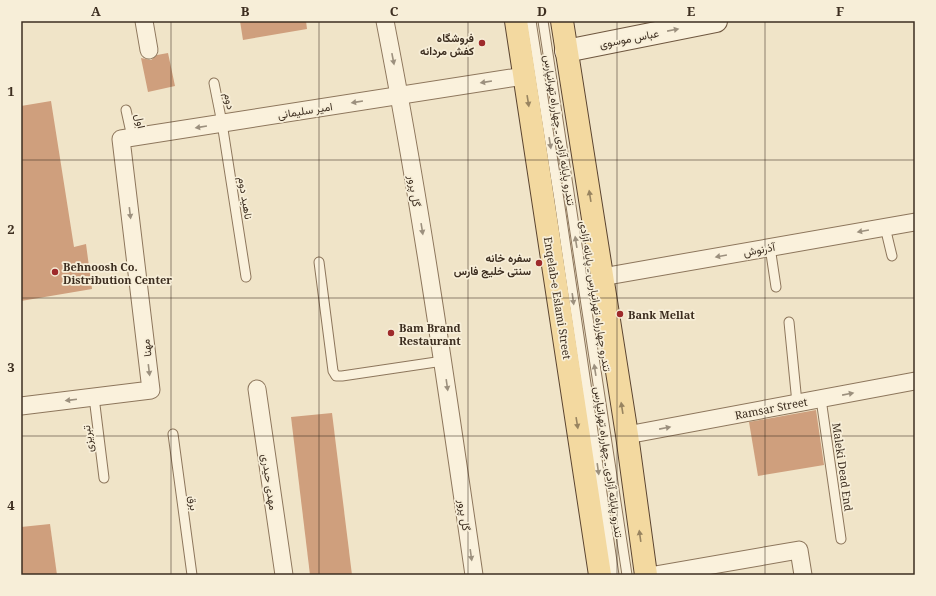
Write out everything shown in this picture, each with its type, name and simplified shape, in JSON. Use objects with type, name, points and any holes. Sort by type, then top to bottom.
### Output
[{"type":"main road","name":"Enqelab-e Eslami Street","points":[[516,21],[600,575]]},
{"type":"main road","points":[[562,21],[627,435],[646,575]]},
{"type":"street","points":[[144,21],[149,50]]},
{"type":"street","name":"گل پرور","points":[[386,21],[400,96],[443,361],[474,575]]},
{"type":"street","name":"عباس موسوی","points":[[566,51],[716,21]]},
{"type":"street","name":"امیر سلیمانی","points":[[132,137],[524,76]]},
{"type":"street","name":"مهنا","points":[[21,406],[151,390],[121,139],[132,137]]},
{"type":"street","name":"آذرنوش","points":[[602,277],[915,222]]},
{"type":"street","name":"Ramsar Street","points":[[627,435],[915,381]]},
{"type":"street","name":"مهدی حیدری","points":[[257,389],[284,575]]},
{"type":"street","points":[[655,575],[799,550],[803,575]]},
{"type":"lane","name":"تندرو پایانه آزادی ـ چهارراه تهرانپارس","points":[[531,21],[614,575]]},
{"type":"lane","name":"تندرو چهارراه تهرانپارس ـ پایانه آزادی","points":[[543,21],[627,575]]},
{"type":"lane","name":"دوم","points":[[214,84],[222,123]]},
{"type":"lane","name":"اول","points":[[126,110],[132,137]]},
{"type":"lane","name":"ناهید دوم","points":[[222,123],[246,277]]},
{"type":"lane","points":[[885,227],[892,256]]},
{"type":"lane","points":[[770,247],[776,287]]},
{"type":"lane","points":[[319,262],[333,371],[336,376],[443,361]]},
{"type":"lane","points":[[789,322],[797,403]]},
{"type":"lane","name":"تبریزی","points":[[94,397],[104,478]]},
{"type":"lane","name":"Maleki Dead End","points":[[821,399],[841,539]]},
{"type":"lane","name":"برق","points":[[173,434],[192,575]]},
{"type":"building","points":[[240,21],[306,21],[307,29],[243,40]]},
{"type":"building","points":[[168,53],[175,86],[148,92],[141,58],[151,60],[157,55]]},
{"type":"building","points":[[51,101],[74,247],[86,244],[92,289],[21,301],[21,106]]},
{"type":"building","points":[[816,410],[824,465],[758,476],[749,422]]},
{"type":"building","points":[[332,413],[352,575],[310,575],[291,417]]},
{"type":"building","points":[[50,524],[57,575],[21,575],[21,527]]},
{"type":"place","name":"فروشگاه کفش مردانه","points":[[482,43]]},
{"type":"place","name":"سفره خانه سنتی خلیج فارس","points":[[539,263]]},
{"type":"place","name":"Behnoosh Co. Distribution Center","points":[[55,272]]},
{"type":"place","name":"Bank Mellat","points":[[620,314]]},
{"type":"place","name":"Bam Brand Restaurant","points":[[391,333]]}]
